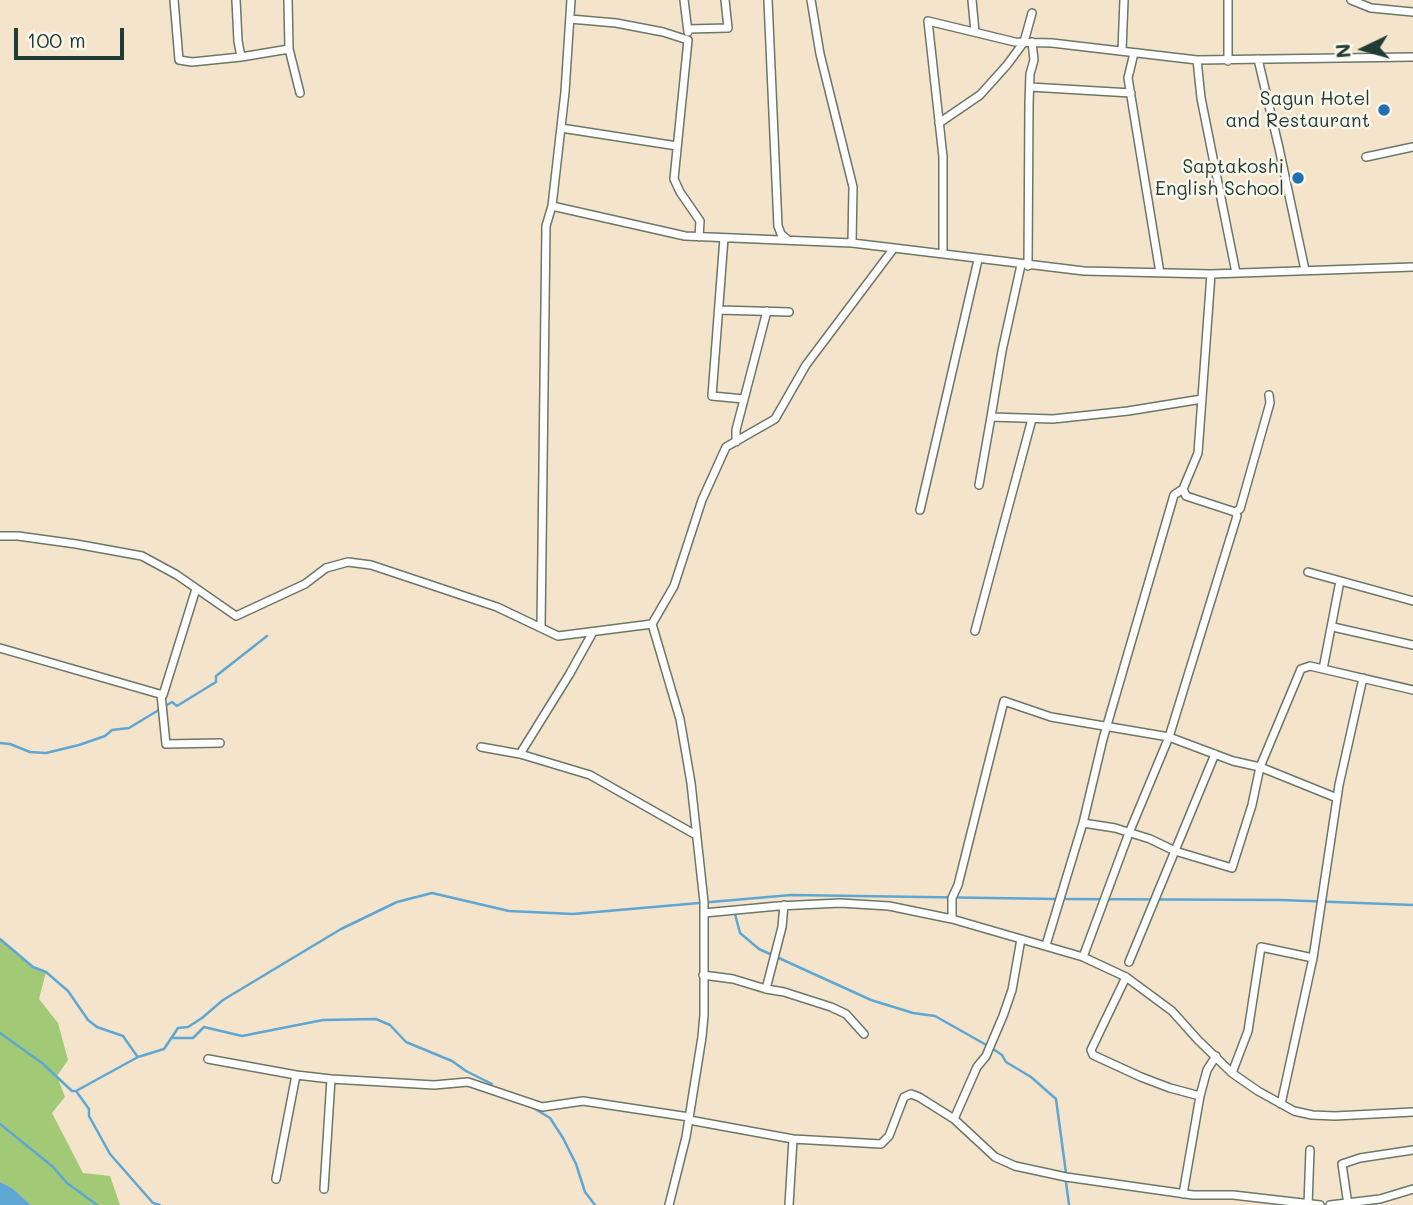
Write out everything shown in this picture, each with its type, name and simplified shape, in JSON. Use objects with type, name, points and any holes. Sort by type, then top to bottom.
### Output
[{"type":"street","points":[[174,0],[179,60],[192,62],[289,49]]},
{"type":"street","points":[[236,0],[237,41],[241,57]]},
{"type":"street","points":[[288,0],[289,49],[300,93]]},
{"type":"street","points":[[541,628],[545,241],[561,128],[571,0]]},
{"type":"street","points":[[684,0],[688,40],[674,179],[700,221],[699,237]]},
{"type":"street","points":[[688,29],[728,28],[725,0]]},
{"type":"street","points":[[768,0],[778,226],[780,233],[788,241]]},
{"type":"street","points":[[811,0],[820,54],[853,187],[852,243]]},
{"type":"street","points":[[972,0],[975,32]]},
{"type":"street","points":[[1122,51],[1124,0]]},
{"type":"street","points":[[1228,0],[1228,61]]},
{"type":"street","points":[[1351,0],[1371,8],[1413,12]]},
{"type":"street","points":[[979,485],[1002,351],[1025,266],[1030,87],[1034,60],[1028,42],[1032,13]]},
{"type":"street","points":[[570,19],[616,23],[688,40]]},
{"type":"street","points":[[943,254],[943,157],[928,21],[1028,42],[1198,60],[1413,57]]},
{"type":"street","points":[[939,123],[980,95],[1028,42]]},
{"type":"street","points":[[1133,53],[1128,78],[1160,273]]},
{"type":"street","points":[[1258,59],[1304,270]]},
{"type":"street","points":[[1198,60],[1201,99],[1236,273]]},
{"type":"street","points":[[1030,87],[1130,93]]},
{"type":"street","points":[[561,128],[677,146]]},
{"type":"street","points":[[1366,156],[1413,147]]},
{"type":"street","points":[[552,206],[685,236],[852,243],[1025,266],[1084,271],[1211,274],[1413,267]]},
{"type":"street","points":[[724,238],[712,396],[744,399]]},
{"type":"street","points":[[669,1205],[697,1079],[704,1014],[704,913],[691,783],[680,719],[652,624],[674,586],[702,500],[726,447],[775,419],[806,365],[894,248]]},
{"type":"street","points":[[920,510],[978,260]]},
{"type":"street","points":[[1046,945],[1083,823],[1107,727],[1174,495],[1183,489],[1199,453],[1211,274]]},
{"type":"street","points":[[719,310],[789,312]]},
{"type":"street","points":[[736,442],[736,430],[767,311]]},
{"type":"street","points":[[1235,512],[1240,509],[1270,403],[1269,395]]},
{"type":"street","points":[[991,417],[1032,419],[1128,411],[1202,399]]},
{"type":"street","points":[[975,631],[1032,419]]},
{"type":"street","points":[[1183,489],[1186,496],[1235,512]]},
{"type":"street","points":[[1083,957],[1129,833],[1169,737],[1225,558],[1237,516],[1235,512]]},
{"type":"street","points":[[0,537],[88,546],[142,556],[157,563],[236,616],[305,584],[326,568],[348,562],[371,565],[497,607],[558,636],[652,624]]},
{"type":"street","points":[[1308,572],[1413,601]]},
{"type":"street","points":[[1323,669],[1340,581]]},
{"type":"street","points":[[196,589],[161,694],[166,744],[220,743]]},
{"type":"street","points":[[1333,627],[1413,645]]},
{"type":"street","points":[[520,754],[593,632]]},
{"type":"street","points":[[0,648],[161,694]]},
{"type":"street","points":[[1083,823],[1150,839],[1175,851],[1232,868],[1252,805],[1260,767],[1301,669],[1310,666],[1413,690]]},
{"type":"street","points":[[1281,1104],[1313,958],[1337,798],[1363,678]]},
{"type":"street","points":[[952,919],[952,898],[958,885],[1004,701],[1051,718],[1169,737],[1260,767],[1337,798]]},
{"type":"street","points":[[481,747],[520,754],[590,775],[695,835]]},
{"type":"street","points":[[1129,962],[1215,754]]},
{"type":"street","points":[[704,913],[784,905],[840,903],[889,906],[952,919],[1046,945],[1083,957],[1126,977],[1172,1011],[1232,1073],[1294,1111],[1312,1115],[1413,1112]]},
{"type":"street","points":[[766,989],[782,926],[784,905]]},
{"type":"street","points":[[954,1119],[1003,1016],[1012,990],[1021,939]]},
{"type":"street","points":[[1232,1073],[1248,1031],[1261,947],[1313,958]]},
{"type":"street","points":[[703,975],[733,979],[831,1007],[846,1014],[864,1034]]},
{"type":"street","points":[[1126,977],[1091,1050],[1093,1055],[1140,1077],[1200,1096]]},
{"type":"street","points":[[1183,1194],[1200,1096],[1207,1070],[1216,1056]]},
{"type":"street","points":[[208,1059],[331,1079],[370,1079],[434,1085],[468,1082],[542,1107],[583,1101],[689,1118],[793,1139],[881,1144],[889,1136],[904,1097],[911,1094],[954,1119],[995,1157],[1015,1166],[1066,1177],[1183,1194],[1233,1195],[1320,1205]]},
{"type":"street","points":[[276,1179],[296,1075]]},
{"type":"street","points":[[324,1189],[331,1079]]},
{"type":"street","points":[[789,1205],[793,1139]]},
{"type":"street","points":[[1308,1204],[1310,1150]]},
{"type":"street","points":[[1348,1204],[1342,1164],[1360,1158],[1413,1150]]},
{"type":"street","points":[[1330,1205],[1380,1199],[1413,1189]]},
{"type":"street","points":[[1196,1205],[1197,1195]]},
{"type":"green space","points":[[0,939],[33,967],[46,972],[39,999],[58,1023],[68,1060],[57,1076],[65,1097],[52,1113],[83,1173],[110,1176],[120,1205],[31,1205],[12,1188],[0,1182]]},
{"type":"water","points":[[0,1182],[12,1188],[31,1205],[0,1205]]},
{"type":"waterway","points":[[0,743],[30,752],[46,753],[105,736],[112,730],[129,728],[172,702],[177,706],[216,682],[216,676],[267,636]]},
{"type":"waterway","points":[[0,1033],[42,1063],[72,1091],[76,1091],[138,1057],[164,1049],[178,1028],[188,1027],[223,1000],[341,929],[397,902],[432,893],[509,911],[573,914],[791,895],[1057,899]]},
{"type":"waterway","points":[[1063,899],[1281,900],[1413,905]]},
{"type":"waterway","points":[[735,914],[740,933],[759,949],[871,1000],[913,1013],[935,1016],[990,1047],[1002,1055],[1006,1062],[1031,1077],[1056,1099],[1066,1173]]},
{"type":"waterway","points":[[0,939],[33,967],[46,972],[68,991],[88,1020],[97,1027],[123,1036],[137,1056]]},
{"type":"waterway","points":[[171,1038],[193,1038],[204,1027],[242,1036],[323,1020],[376,1019],[390,1025],[406,1042],[452,1061],[492,1084]]},
{"type":"waterway","points":[[76,1091],[89,1109],[89,1116],[110,1154],[153,1203],[160,1205]]},
{"type":"waterway","points":[[532,1107],[550,1118],[563,1138],[576,1164],[585,1192],[595,1205]]},
{"type":"waterway","points":[[0,1124],[52,1166],[67,1183],[97,1205]]},
{"type":"waterway","points":[[1066,1182],[1069,1205]]},
{"type":"place","name":"Sagun Hotel and Restaurant","points":[[1384,110]]},
{"type":"place","name":"Saptakoshi English School","points":[[1298,178]]}]
